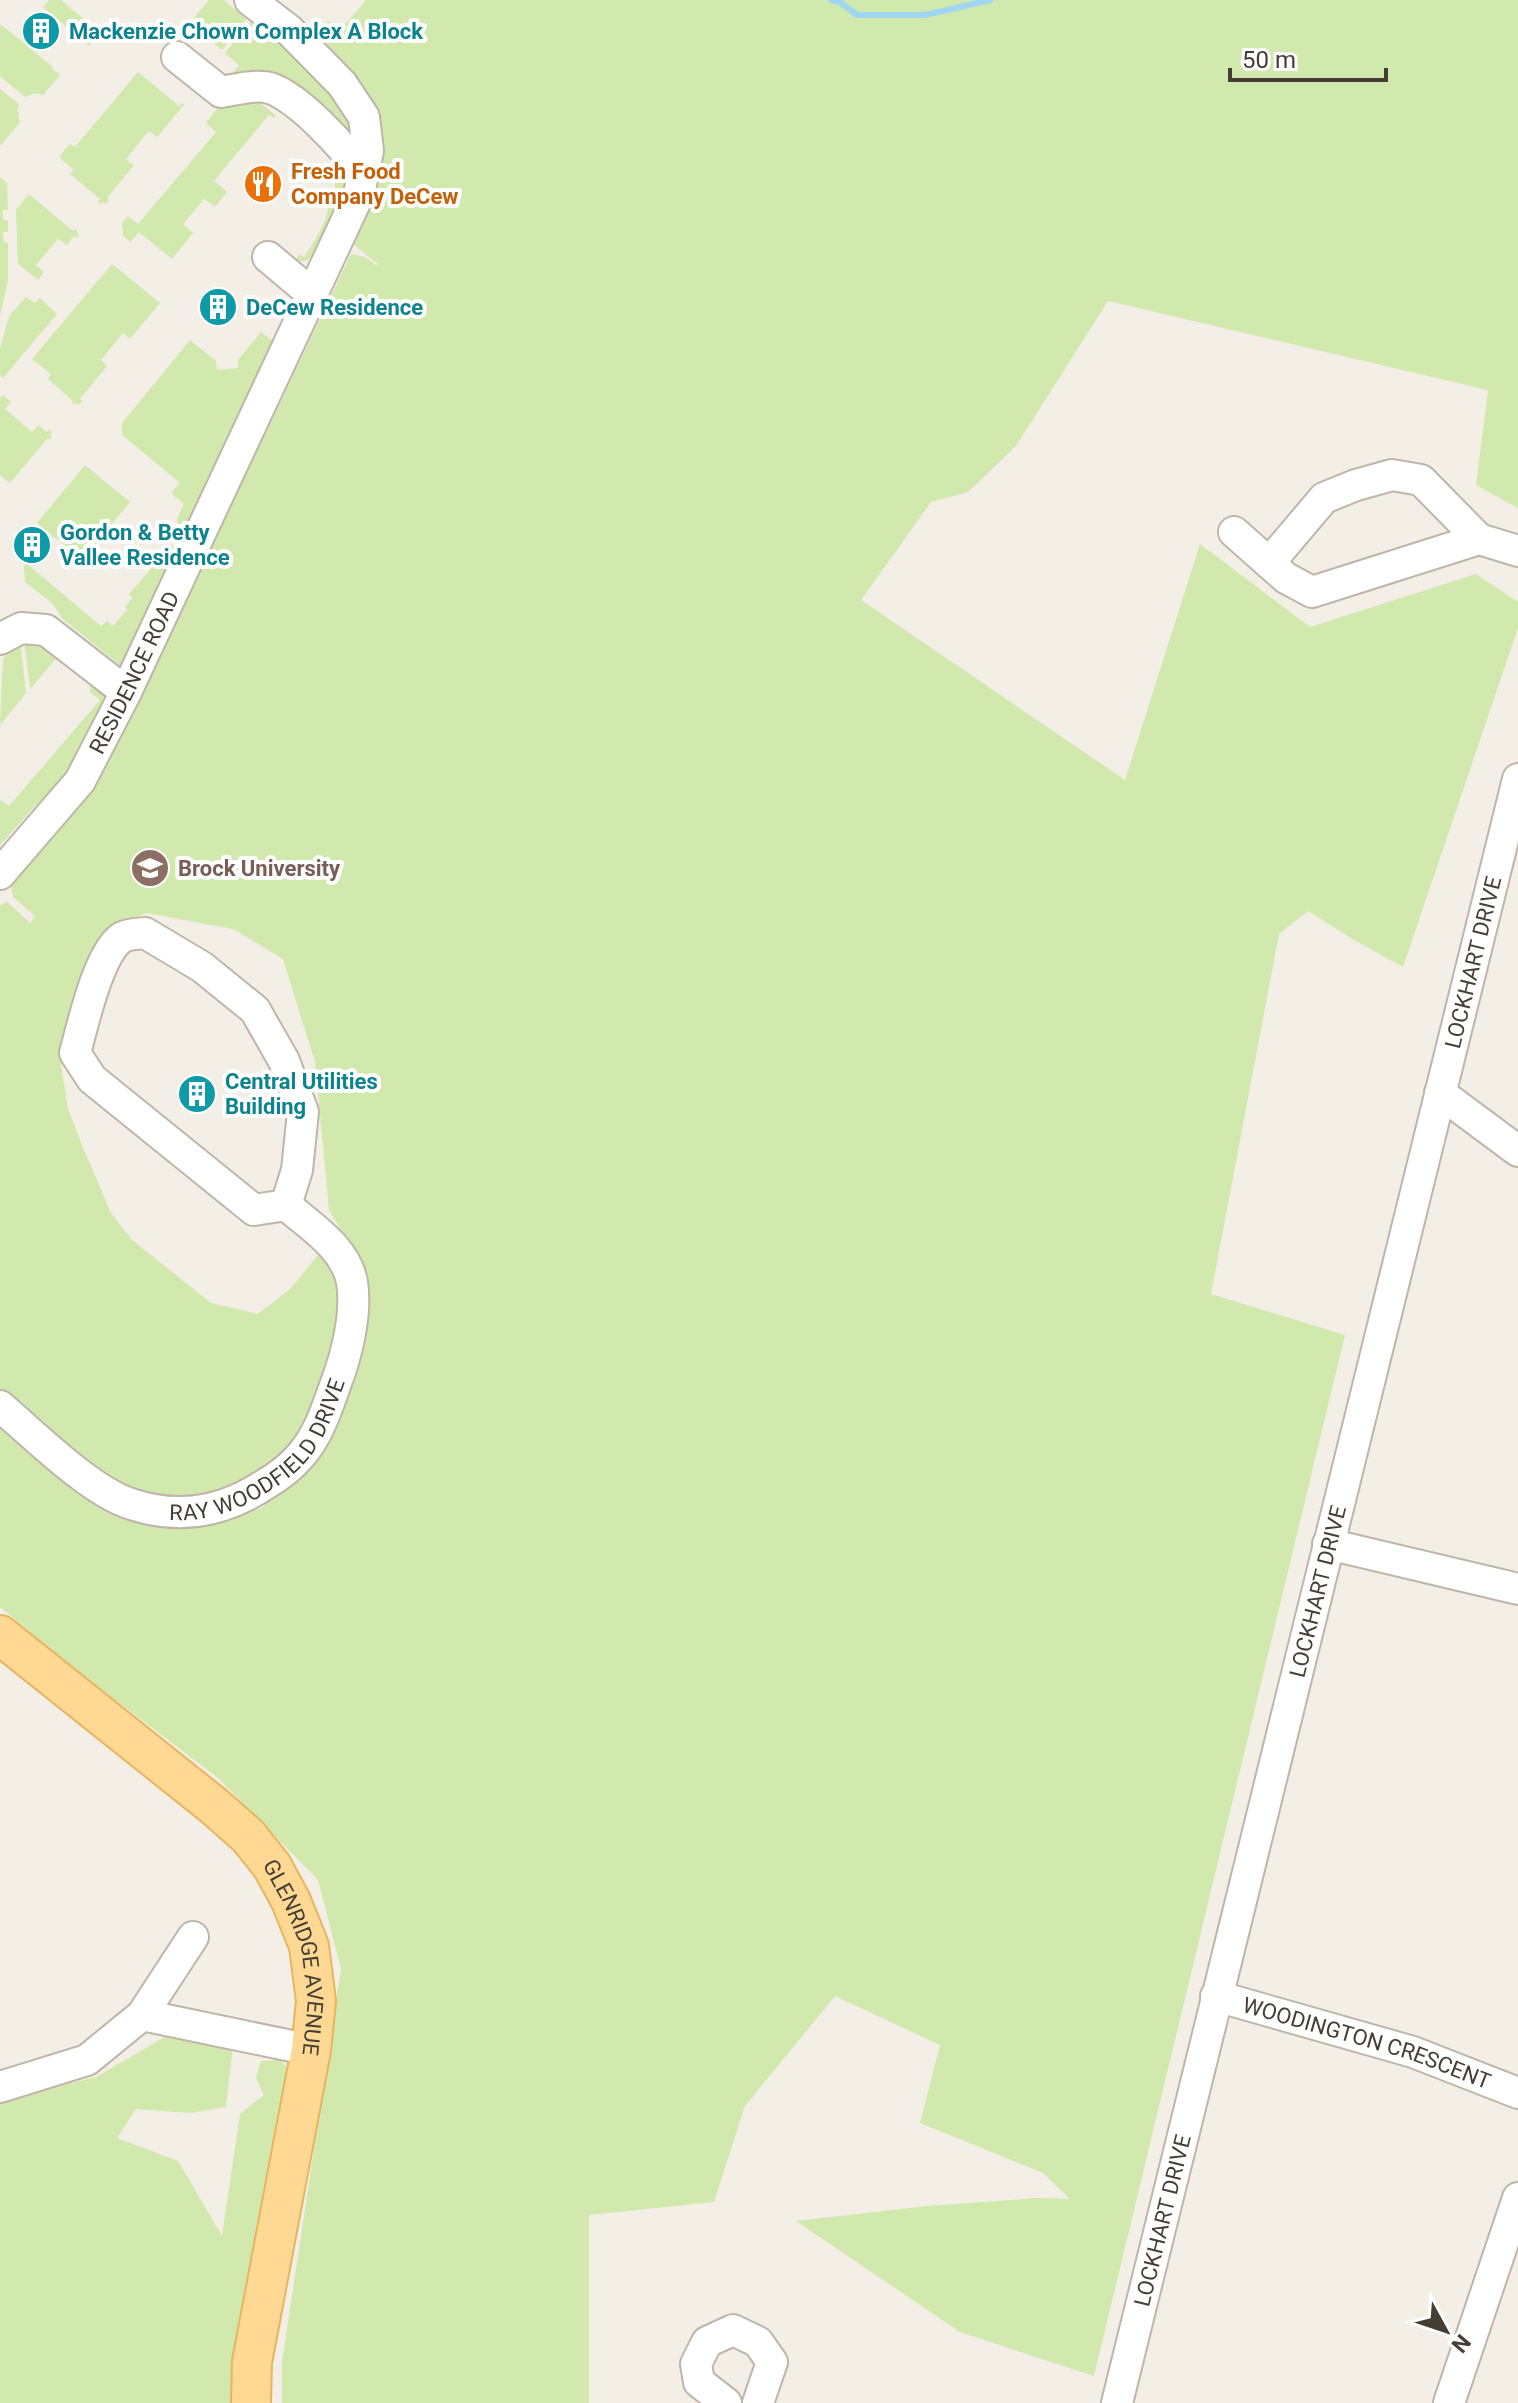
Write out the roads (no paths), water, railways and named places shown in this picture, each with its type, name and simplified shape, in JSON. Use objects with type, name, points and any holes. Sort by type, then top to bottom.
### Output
[{"type":"main road","name":"GLENRIDGE AVENUE","points":[[0,1635],[248,1836],[272,1866],[291,1901],[309,1946],[316,2001],[311,2050],[252,2362],[251,2403]]},
{"type":"street","name":"RESIDENCE ROAD","points":[[0,874],[80,781],[126,692],[184,540],[312,294],[359,194],[368,151],[364,117],[342,84],[289,30],[250,0]]},
{"type":"street","points":[[177,57],[221,92],[263,86],[279,90],[299,105],[353,159],[363,175]]},
{"type":"street","points":[[268,257],[312,294]]},
{"type":"street","points":[[1269,563],[1324,498],[1392,475],[1421,480],[1479,539],[1518,551]]},
{"type":"street","points":[[1234,532],[1286,578],[1312,592],[1479,539]]},
{"type":"street","points":[[0,639],[21,628],[46,630],[126,692]]},
{"type":"street","name":"LOCKHART DRIVE","points":[[1117,2403],[1518,779]]},
{"type":"street","points":[[145,933],[202,967],[255,1010],[284,1061],[303,1112],[297,1170],[286,1205],[254,1210],[92,1079],[75,1053],[88,1004],[110,949],[124,936],[145,933]]},
{"type":"street","points":[[1440,1093],[1518,1151]]},
{"type":"street","name":"RAY WOODFIELD DRIVE","points":[[0,1406],[92,1484],[129,1504],[169,1513],[198,1512],[246,1496],[278,1477],[301,1455],[317,1432],[352,1332],[352,1281],[340,1253],[286,1205]]},
{"type":"street","points":[[1328,1544],[1518,1589]]},
{"type":"street","points":[[0,2087],[87,2060],[142,2015],[193,1937]]},
{"type":"street","name":"WOODINGTON CRESCENT","points":[[1216,1996],[1413,2052],[1518,2093]]},
{"type":"street","points":[[142,2015],[311,2050]]},
{"type":"street","points":[[1449,2403],[1518,2198]]},
{"type":"street","points":[[726,2403],[699,2382],[696,2364],[707,2342],[733,2330],[758,2342],[772,2362],[758,2403]]},
{"type":"waterway","points":[[831,0],[840,2],[857,15],[925,15],[990,0]]},
{"type":"place","name":"Mackenzie Chown Complex A Block","points":[[41,31]]},
{"type":"place","name":"Fresh Food Company DeCew","points":[[263,184]]},
{"type":"place","name":"DeCew Residence","points":[[218,307]]},
{"type":"place","name":"Gordon & Betty Vallee Residence","points":[[32,545]]},
{"type":"place","name":"Brock University","points":[[150,868]]},
{"type":"place","name":"Central Utilities Building","points":[[197,1094]]}]
